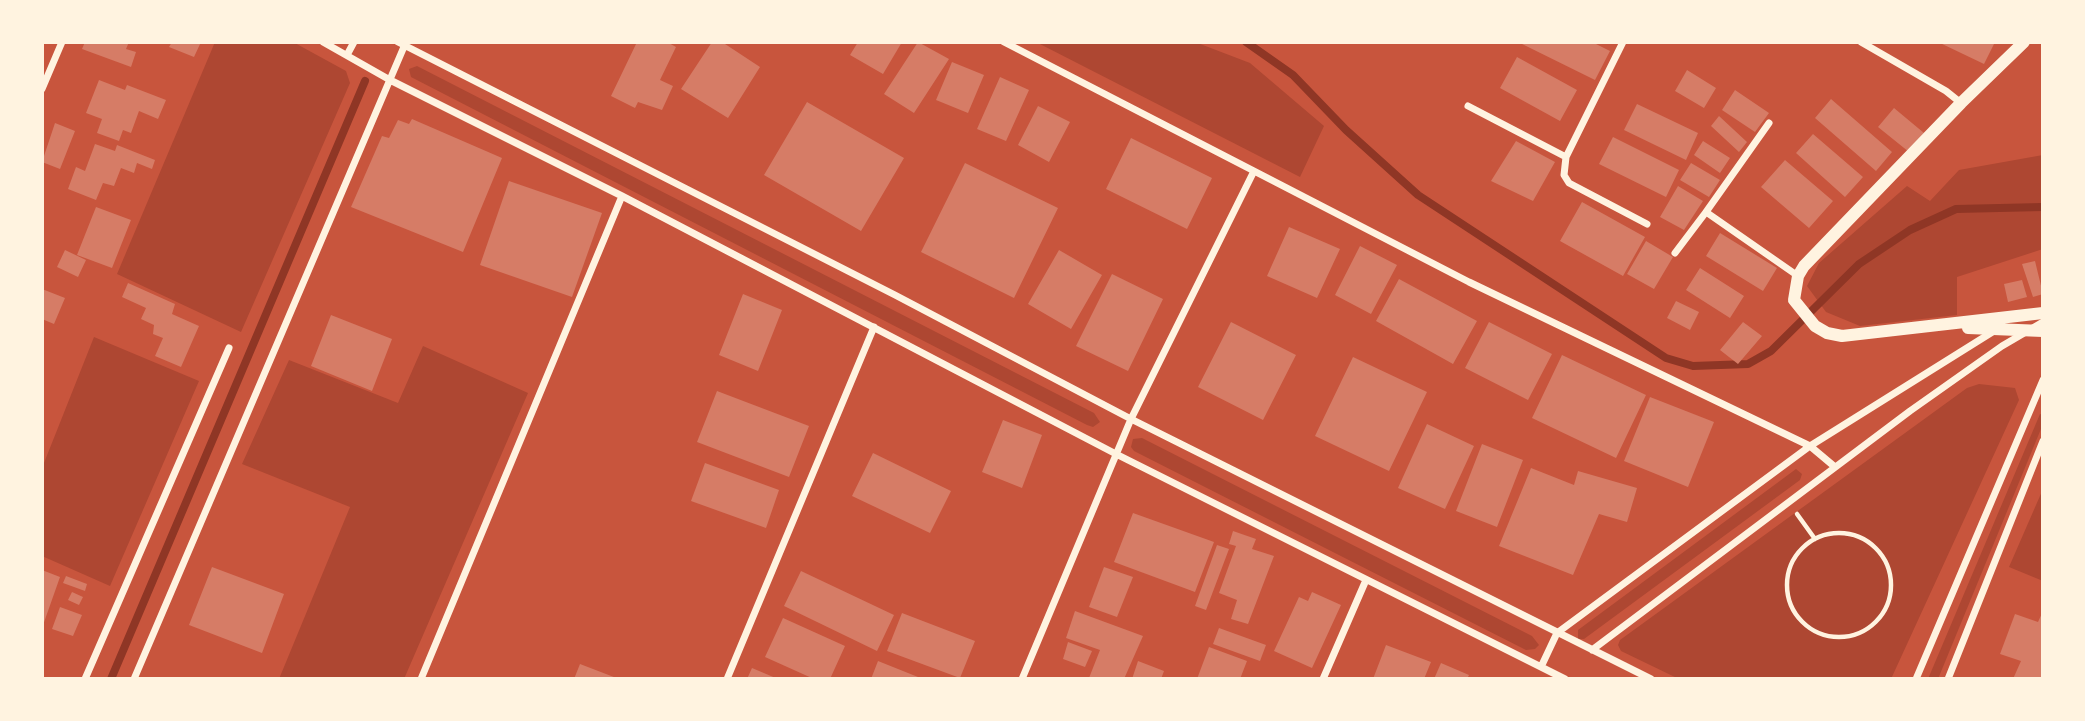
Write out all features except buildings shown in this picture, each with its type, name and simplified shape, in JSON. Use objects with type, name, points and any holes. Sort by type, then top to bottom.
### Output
[{"type":"street","points":[[42,89],[62,42]]},
{"type":"street","points":[[323,42],[390,80],[622,196],[1116,454],[1565,679]]},
{"type":"street","points":[[347,55],[354,42]]},
{"type":"street","points":[[1004,42],[1469,282],[1810,446],[1835,467]]},
{"type":"street","points":[[1623,42],[1566,157],[1564,175],[1569,183],[1647,224]]},
{"type":"street","points":[[1861,42],[1961,103]]},
{"type":"street","points":[[2024,42],[1961,103],[1798,276],[1794,300],[1815,326],[1827,333],[1842,335],[2043,313]]},
{"type":"street","points":[[134,679],[390,80],[403,43],[1130,419],[1651,679]]},
{"type":"street","points":[[1468,106],[1566,157]]},
{"type":"street","points":[[1675,253],[1769,123]]},
{"type":"street","points":[[1022,679],[1130,419],[1254,171]]},
{"type":"street","points":[[421,679],[622,196]]},
{"type":"street","points":[[1706,212],[1798,276]]},
{"type":"street","points":[[1541,667],[1557,633],[1810,446],[2015,317]]},
{"type":"street","points":[[1592,650],[1835,467],[1985,358],[2037,331],[2043,322]]},
{"type":"street","points":[[1947,325],[1995,331],[2037,331]]},
{"type":"street","points":[[727,679],[874,327]]},
{"type":"street","points":[[85,679],[229,348]]},
{"type":"street","points":[[1916,679],[2043,380]]},
{"type":"street","points":[[1948,679],[2043,440]]},
{"type":"street","points":[[1323,679],[1366,580]]},
{"type":"path","points":[[1788,503],[1815,539]]},
{"type":"path","points":[[1831,534],[1847,534],[1864,539],[1878,550],[1887,564],[1891,580],[1890,597],[1883,613],[1871,626],[1856,634],[1839,637],[1822,634],[1807,626],[1795,613],[1788,597],[1787,580],[1791,564],[1801,550],[1815,539],[1831,534]]},
{"type":"shaded area","points":[[215,42],[293,42],[346,71],[350,83],[241,332],[117,274]]},
{"type":"shaded area","points":[[1036,42],[1195,42],[1250,63],[1324,126],[1300,177]]},
{"type":"shaded area","points":[[417,66],[1094,413],[1100,422],[1093,427],[1087,425],[411,77],[409,69]]},
{"type":"shaded area","points":[[2043,155],[2043,249],[1957,277],[1957,315],[1860,326],[1826,312],[1807,286],[1819,263],[1907,186],[1930,201],[1959,170]]},
{"type":"shaded area","points":[[94,337],[199,381],[110,586],[42,556],[42,468]]},
{"type":"shaded area","points":[[423,346],[528,393],[404,679],[279,679],[350,507],[242,464],[289,360],[398,403]]},
{"type":"shaded area","points":[[1979,384],[2015,388],[2019,400],[1891,679],[1679,679],[1621,651],[1618,645],[1620,640],[1967,388]]},
{"type":"shaded area","points":[[2040,414],[2043,415],[2043,424],[1938,679],[1928,679]]},
{"type":"shaded area","points":[[1142,438],[1532,636],[1539,645],[1535,649],[1526,650],[1134,451],[1131,447],[1133,439]]},
{"type":"shaded area","points":[[1796,469],[1802,474],[1800,480],[1584,639],[1578,639],[1578,630]]},
{"type":"shaded area","points":[[2043,489],[2043,581],[2009,567]]},
{"type":"waterway","points":[[1246,42],[1293,75],[1346,130],[1418,195],[1666,358],[1693,366],[1748,364],[1771,351],[1859,264],[1910,230],[1956,209],[2043,207]]},
{"type":"waterway","points":[[111,679],[365,81]]}]
